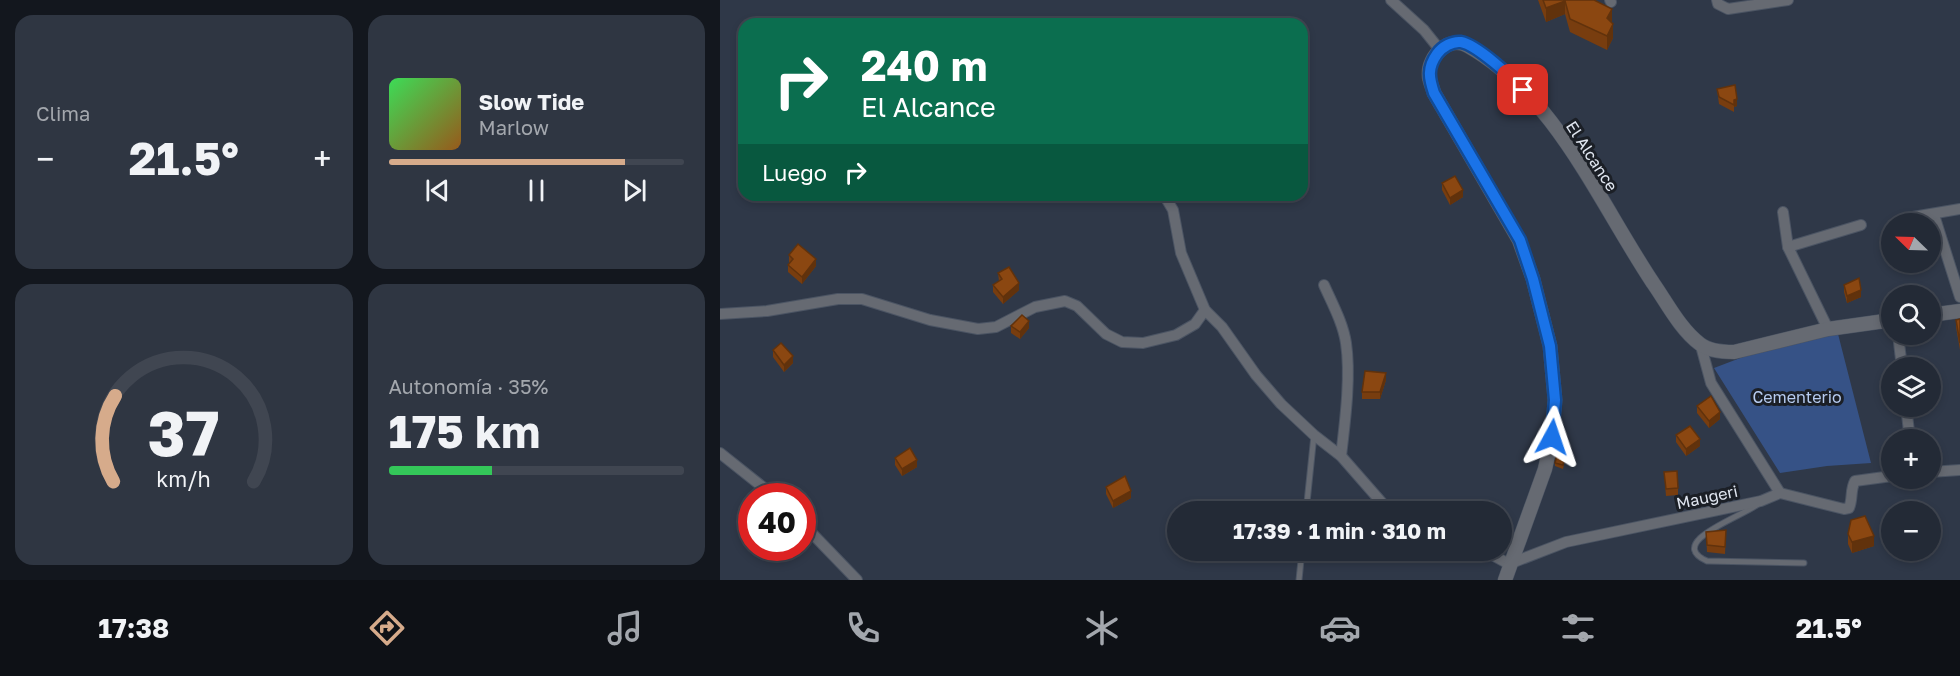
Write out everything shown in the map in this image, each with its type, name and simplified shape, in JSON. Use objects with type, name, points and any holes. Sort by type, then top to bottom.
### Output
[{"type":"street","points":[[1391,0],[1424,30],[1440,50],[1431,62],[1429,76],[1434,93],[1520,240],[1533,279],[1550,346],[1555,400],[1552,437],[1545,469],[1505,580]]},
{"type":"street","points":[[1717,0],[1718,4],[1728,9],[1788,0]]},
{"type":"street","name":"El Alcance","points":[[1440,50],[1453,43],[1462,42],[1478,51],[1512,77],[1546,117],[1577,159],[1630,249],[1682,326],[1701,346],[1711,383],[1780,493]]},
{"type":"street","points":[[1168,201],[1173,210],[1181,253],[1205,310],[1222,327],[1256,375],[1281,404],[1314,435],[1341,456],[1380,501]]},
{"type":"street","points":[[1941,213],[1960,209]]},
{"type":"street","points":[[1783,212],[1788,247],[1828,329]]},
{"type":"street","points":[[1788,247],[1861,225]]},
{"type":"street","points":[[1941,237],[1960,297]]},
{"type":"street","points":[[1324,285],[1338,315],[1346,342],[1346,416],[1341,456]]},
{"type":"street","points":[[720,314],[767,311],[838,299],[862,299],[930,320],[978,329],[996,327],[1035,307],[1065,301],[1077,306],[1106,334],[1122,342],[1143,343],[1176,335],[1195,324],[1205,310]]},
{"type":"street","points":[[1941,314],[1960,311]]},
{"type":"street","points":[[1701,346],[1720,352],[1734,352],[1828,329],[1881,322]]},
{"type":"street","points":[[720,453],[758,483]]},
{"type":"street","points":[[1941,471],[1960,470]]},
{"type":"street","points":[[1780,493],[1844,509],[1849,508],[1852,502],[1852,486],[1855,481],[1881,477]]},
{"type":"street","name":"Maugeri","points":[[1509,564],[1566,542],[1761,501],[1780,493]]},
{"type":"street","points":[[816,538],[857,580]]},
{"type":"street","points":[[1503,561],[1509,564]]},
{"type":"lane","points":[[1307,501],[1314,435]]},
{"type":"lane","points":[[1761,501],[1743,514],[1697,539],[1694,552],[1707,561],[1804,563]]},
{"type":"lane","points":[[1299,580],[1301,561]]},
{"type":"green space","name":"Cementerio","points":[[1837,330],[1871,463],[1827,466],[1780,473],[1714,368],[1777,344]]},
{"type":"building","points":[[1543,0],[1594,0],[1612,9],[1607,18],[1613,24],[1607,36],[1570,19],[1565,1],[1546,8]]},
{"type":"building","points":[[1735,85],[1737,99],[1734,100],[1734,105],[1719,97],[1717,89]]},
{"type":"building","points":[[1455,176],[1463,190],[1450,198],[1442,183]]},
{"type":"building","points":[[798,244],[816,259],[802,277],[788,265],[793,259],[789,255]]},
{"type":"building","points":[[1009,267],[1019,283],[1003,297],[993,285],[1002,279],[998,273]]},
{"type":"building","points":[[1859,278],[1861,290],[1847,296],[1844,285]]},
{"type":"building","points":[[1022,315],[1029,321],[1020,332],[1011,326]]},
{"type":"building","points":[[1960,319],[1960,343],[1956,320]]},
{"type":"building","points":[[781,343],[793,356],[784,365],[773,350]]},
{"type":"building","points":[[1365,371],[1386,373],[1380,392],[1362,392]]},
{"type":"building","points":[[1711,396],[1720,412],[1709,421],[1697,406]]},
{"type":"building","points":[[1690,426],[1700,439],[1686,449],[1676,435]]},
{"type":"building","points":[[910,448],[917,460],[902,469],[895,458]]},
{"type":"building","points":[[1558,450],[1566,452],[1563,465],[1555,463]]},
{"type":"building","points":[[1677,471],[1678,488],[1666,489],[1664,472]]},
{"type":"building","points":[[1125,476],[1131,491],[1113,501],[1106,487]]},
{"type":"building","points":[[1865,516],[1874,536],[1852,542],[1848,534],[1851,520]]},
{"type":"building","points":[[1726,530],[1725,547],[1707,545],[1706,532]]},
{"type":"route","points":[[1523,90],[1512,77],[1478,51],[1462,42],[1453,43],[1440,50],[1431,62],[1429,76],[1434,93],[1520,240],[1533,279],[1550,346],[1555,400],[1552,437]]}]
